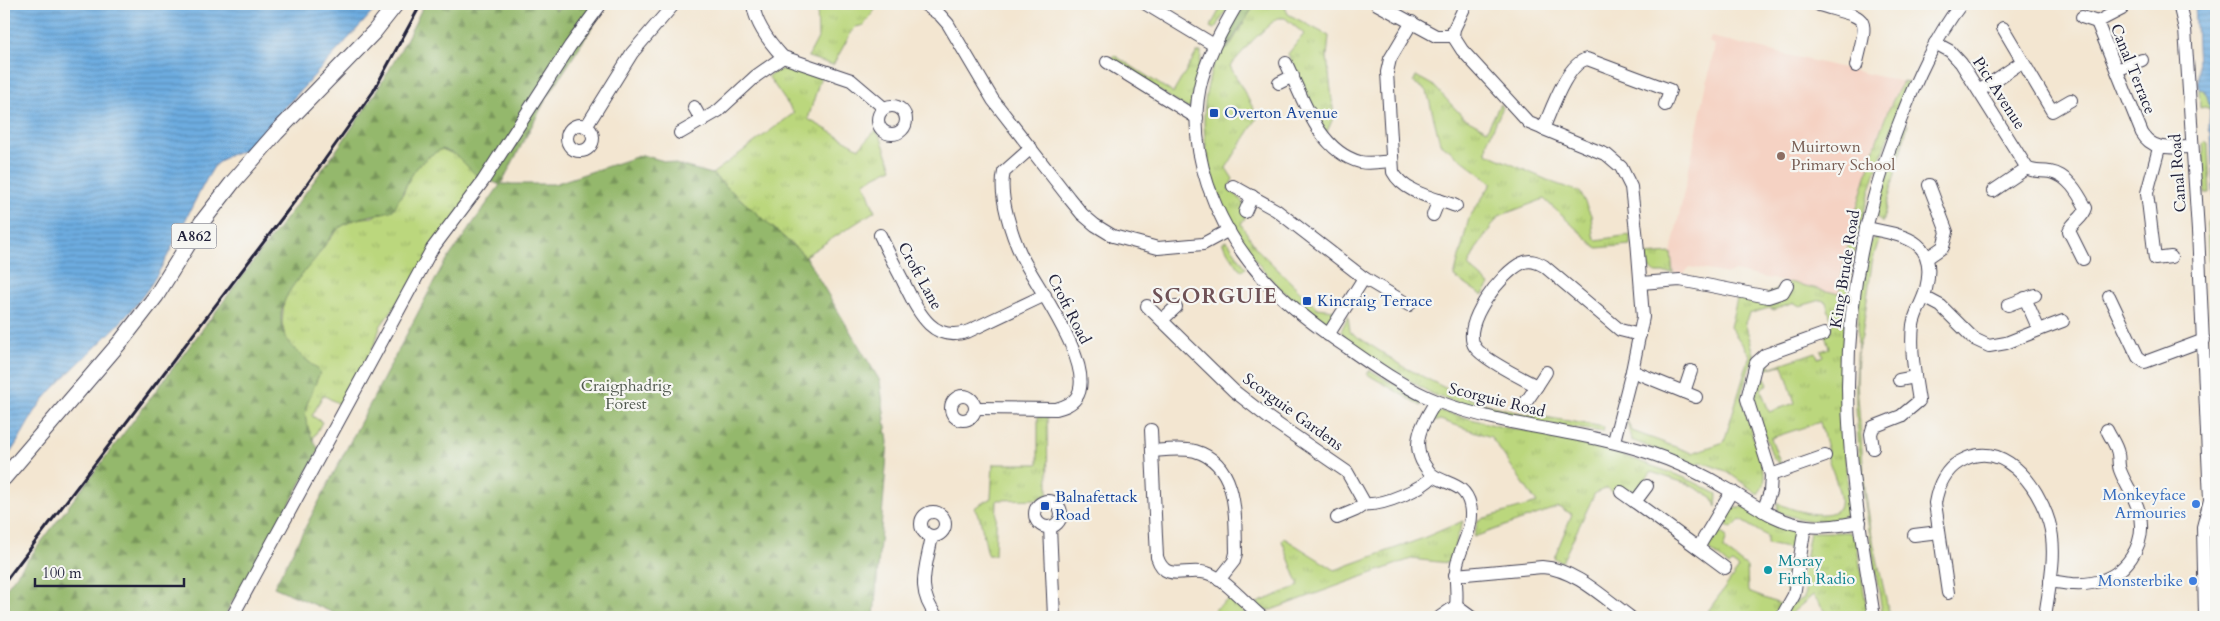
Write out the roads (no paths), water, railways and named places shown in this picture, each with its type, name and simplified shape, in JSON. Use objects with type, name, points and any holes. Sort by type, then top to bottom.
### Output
[{"type":"main road","name":"A862","points":[[4,478],[145,310],[202,222],[234,182],[276,133],[374,32],[396,4]]},
{"type":"street","points":[[232,617],[432,248],[483,181],[570,46],[601,4]]},
{"type":"street","points":[[586,127],[632,53],[674,4]]},
{"type":"street","points":[[753,4],[754,13],[763,30],[783,56],[841,75],[866,91],[884,108]]},
{"type":"street","points":[[924,4],[940,15],[948,24],[993,100],[1082,214],[1113,236],[1158,248],[1203,244],[1229,230]]},
{"type":"street","points":[[1146,4],[1214,45]]},
{"type":"street","name":"Scorguie Road","points":[[1237,4],[1214,45],[1202,79],[1197,118],[1198,142],[1208,184],[1229,230],[1252,266],[1293,307],[1367,361],[1436,401],[1473,414],[1512,424],[1614,441],[1680,464],[1732,491],[1763,511],[1805,526],[1860,522]]},
{"type":"street","points":[[1377,4],[1436,36],[1453,36]]},
{"type":"street","points":[[1466,4],[1456,23],[1453,36],[1462,50],[1521,116],[1528,123],[1607,154],[1621,167],[1631,187],[1643,317],[1632,371],[1614,441]]},
{"type":"street","points":[[1816,4],[1854,15],[1861,19],[1865,30],[1856,66]]},
{"type":"street","name":"King Brude Road","points":[[1874,617],[1852,466],[1848,390],[1853,299],[1873,200],[1894,137],[1917,79],[1935,43],[1959,4]]},
{"type":"street","name":"Canal Road","points":[[2178,4],[2185,29],[2204,340],[2210,500],[2203,527],[2205,617]]},
{"type":"street","name":"Canal Terrace","points":[[2122,8],[2097,22],[2142,133],[2146,141],[2159,148]]},
{"type":"street","points":[[2082,17],[2097,22]]},
{"type":"street","points":[[1412,22],[1390,59],[1387,72],[1393,172],[1400,182],[1413,190],[1456,206]]},
{"type":"street","points":[[2003,28],[2052,111],[2071,100]]},
{"type":"street","name":"Pict Avenue","points":[[1935,43],[1956,56],[2027,168]]},
{"type":"street","points":[[680,133],[718,111],[756,76],[783,56]]},
{"type":"street","points":[[1543,129],[1571,70],[1582,60],[1587,59],[1670,90],[1665,105]]},
{"type":"street","points":[[2117,70],[2142,60]]},
{"type":"street","points":[[1107,62],[1197,118]]},
{"type":"street","points":[[1978,91],[2022,62]]},
{"type":"street","points":[[1286,63],[1317,125],[1332,146],[1343,154],[1362,162],[1391,161]]},
{"type":"street","points":[[1279,83],[1293,76]]},
{"type":"street","points":[[694,107],[702,121]]},
{"type":"street","points":[[2171,257],[2155,259],[2147,201],[2148,187],[2159,148],[2192,147]]},
{"type":"street","name":"Croft Road","points":[[976,408],[1056,409],[1067,406],[1080,390],[1081,373],[1067,338],[1015,241],[1002,185],[1004,172],[1031,148]]},
{"type":"street","points":[[1993,191],[2027,168],[2031,171],[2051,172],[2062,176],[2078,194],[2086,208],[2082,218],[2072,225],[2069,231],[2083,259]]},
{"type":"street","points":[[1927,258],[1943,246],[1947,232],[1944,209],[1929,185]]},
{"type":"street","points":[[1233,186],[1276,210],[1364,278],[1409,305]]},
{"type":"street","points":[[1245,212],[1252,196]]},
{"type":"street","points":[[1433,215],[1439,200]]},
{"type":"street","points":[[1866,228],[1908,237],[1923,250],[1927,258],[1927,282],[1924,297],[1915,315],[1913,332],[1912,352],[1919,401],[1900,416],[1873,427],[1871,434],[1873,448]]},
{"type":"street","name":"Croft Lane","points":[[880,235],[922,317],[937,331],[958,335],[1045,295]]},
{"type":"street","points":[[1537,386],[1483,355],[1475,348],[1471,337],[1471,327],[1476,316],[1492,291],[1521,263],[1536,261],[1620,330],[1640,335]]},
{"type":"street","points":[[1328,334],[1364,278]]},
{"type":"street","points":[[1641,283],[1680,280],[1768,297],[1777,296],[1783,292],[1787,285]]},
{"type":"street","points":[[2109,296],[2138,356],[2145,362],[2204,340]]},
{"type":"street","points":[[1924,297],[1941,306],[1974,339],[1989,346],[2006,343],[2062,321]]},
{"type":"street","points":[[2008,305],[2030,297],[2039,330]]},
{"type":"street","name":"Scorguie Gardens","points":[[1146,306],[1234,391],[1270,419],[1342,467],[1354,481],[1365,504]]},
{"type":"street","points":[[1162,320],[1176,307]]},
{"type":"street","points":[[1763,511],[1770,492],[1771,475],[1747,398],[1756,363],[1765,355],[1824,334]]},
{"type":"street","points":[[1632,371],[1690,394],[1692,371]]},
{"type":"street","points":[[1526,402],[1546,372]]},
{"type":"street","points":[[1899,380],[1916,377]]},
{"type":"street","points":[[1436,401],[1420,430],[1418,454],[1433,476],[1460,487],[1470,504],[1471,516],[1469,526],[1455,575],[1456,606]]},
{"type":"street","points":[[1151,430],[1157,556],[1160,565],[1166,572],[1197,571],[1212,575],[1262,617]]},
{"type":"street","points":[[2050,581],[2081,584],[2105,579],[2130,561],[2137,549],[2141,525],[2139,512],[2119,469],[2118,453],[2106,430]]},
{"type":"street","points":[[1153,451],[1182,449],[1196,452],[1216,464],[1228,479],[1232,495],[1236,553],[1234,561],[1219,580]]},
{"type":"street","points":[[1948,593],[1935,503],[1944,476],[1967,457],[1981,453],[1994,455],[2006,460],[2020,473],[2044,509],[2052,540],[2053,558],[2045,617]]},
{"type":"street","points":[[1771,475],[1825,456]]},
{"type":"street","points":[[1337,518],[1365,504],[1376,504],[1420,488],[1433,476]]},
{"type":"street","points":[[1635,502],[1647,486]]},
{"type":"street","points":[[1698,548],[1732,491]]},
{"type":"street","points":[[1621,492],[1725,568]]},
{"type":"street","points":[[1784,613],[1794,595],[1805,526]]},
{"type":"street","points":[[1050,527],[1054,617]]},
{"type":"street","points":[[1914,535],[1939,532]]},
{"type":"street","points":[[932,536],[924,582],[924,593],[929,606],[937,617]]},
{"type":"street","points":[[1455,575],[1542,567],[1556,568],[1570,574],[1630,617]]},
{"type":"street","points":[[1440,617],[1456,606]]},
{"type":"street","points":[[1456,606],[1471,617]]},
{"type":"water","points":[[4,4],[380,4],[246,150],[227,156],[215,165],[198,194],[161,269],[141,299],[116,327],[43,400],[4,461]]},
{"type":"water","points":[[2195,4],[2216,4],[2216,239],[2215,214],[2213,211],[2211,134],[2209,129],[2210,114],[2207,95],[2204,90],[2199,89]]},
{"type":"railway","points":[[4,583],[298,197],[373,92],[421,4]]},
{"type":"place","name":"Overton Avenue","points":[[1214,113]]},
{"type":"place","name":"Muirtown Primary School","points":[[1781,156]]},
{"type":"place","name":"Kincraig Terrace","points":[[1307,301]]},
{"type":"place","name":"Monkeyface Armouries","points":[[2196,504]]},
{"type":"place","name":"Balnafettack Road","points":[[1045,506]]},
{"type":"place","name":"Moray Firth Radio","points":[[1768,570]]},
{"type":"place","name":"Monsterbike","points":[[2193,581]]},
{"type":"district","name":"SCORGUIE","points":[[1215,296]]},
{"type":"park label","name":"Craigphadrig Forest","points":[[626,395]]}]
